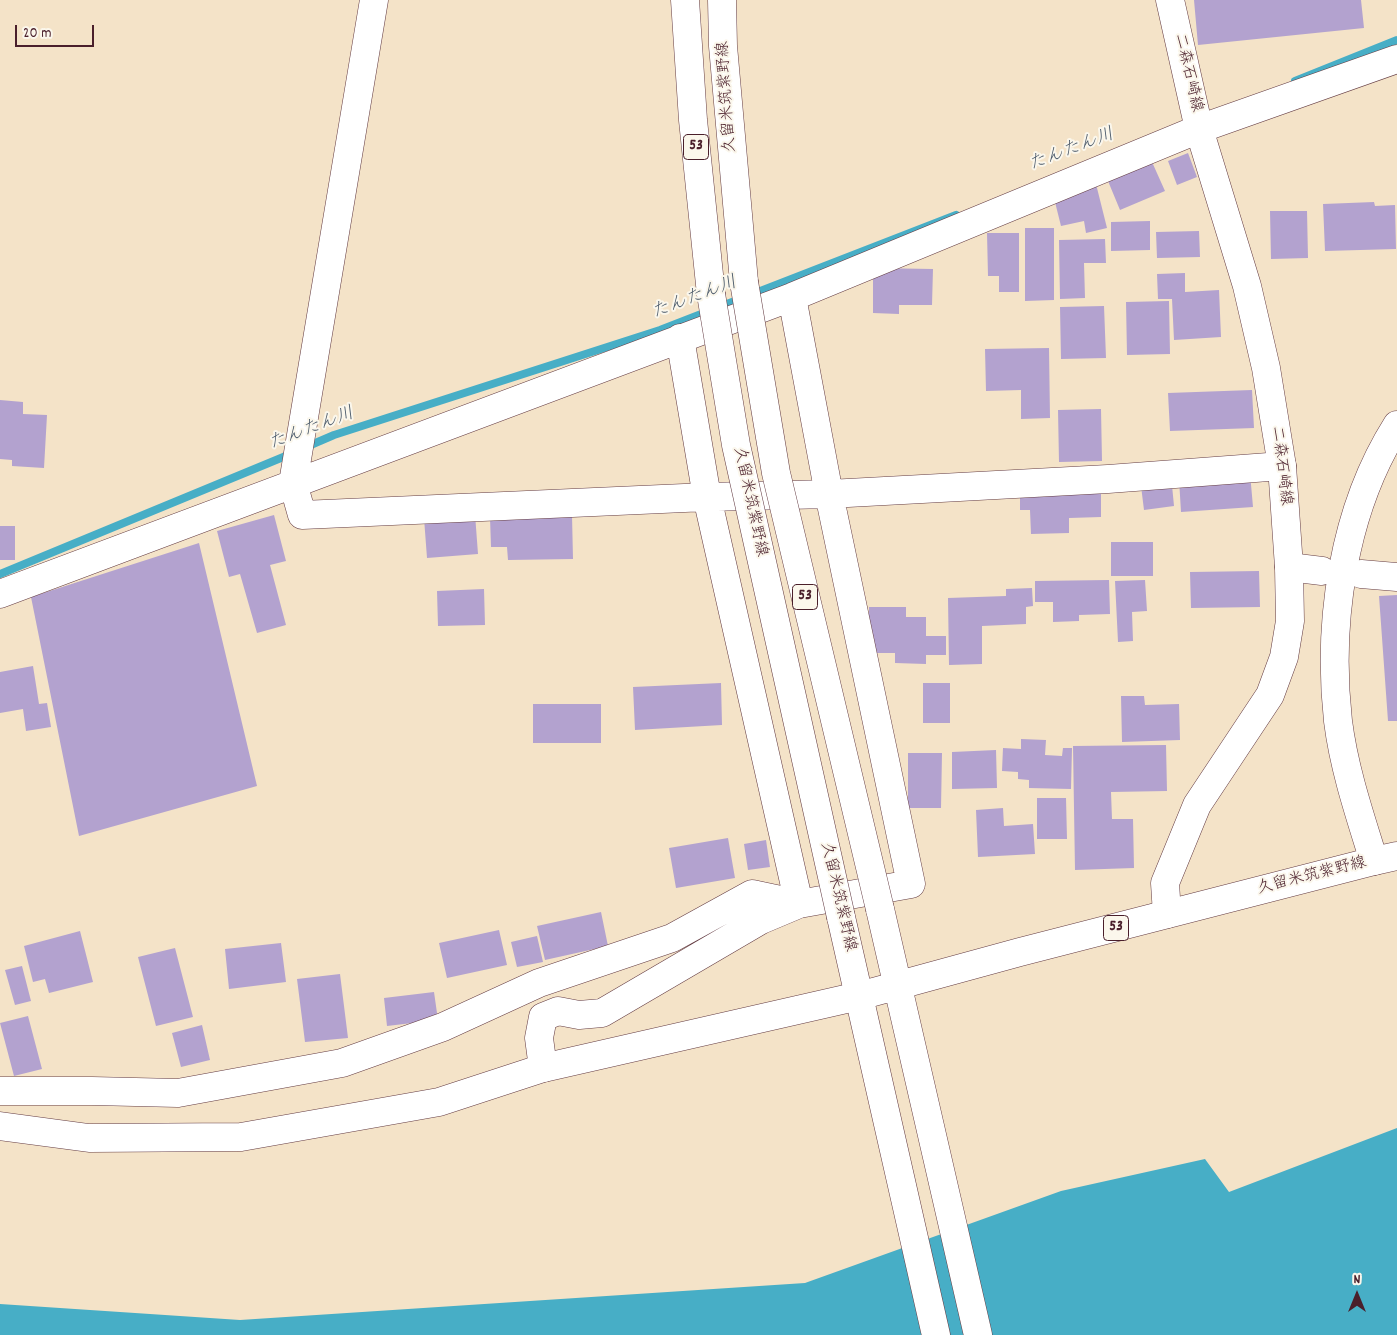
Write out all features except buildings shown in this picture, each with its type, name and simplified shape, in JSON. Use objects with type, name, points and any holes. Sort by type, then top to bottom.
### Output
[{"type":"street","points":[[374,0],[292,483],[302,516],[707,497],[829,494],[1108,479],[1282,466]]},
{"type":"street","name":"久留米筑紫野線","points":[[685,0],[693,120],[712,294],[736,446],[936,1335]]},
{"type":"street","name":"久留米筑紫野線","points":[[722,0],[725,66],[744,282],[776,473],[922,1086],[978,1335]]},
{"type":"street","name":"二森石崎線","points":[[1167,914],[1165,883],[1197,804],[1270,695],[1284,657],[1290,621],[1289,567],[1282,466],[1266,368],[1247,286],[1199,129],[1170,0]]},
{"type":"street","points":[[0,594],[792,297],[1199,129],[1397,59]]},
{"type":"street","points":[[543,1068],[538,1038],[543,1017],[558,1012],[579,1015],[602,1013],[761,920],[799,904],[911,884],[829,494],[792,297]]},
{"type":"street","points":[[680,338],[707,497],[799,904]]},
{"type":"street","name":"久留米筑紫野線","points":[[859,996],[1020,952],[1385,859],[1352,788],[1338,723],[1334,661],[1336,612],[1345,560],[1361,497],[1388,438],[1397,425]]},
{"type":"street","points":[[1289,567],[1322,571]]},
{"type":"street","points":[[1361,574],[1397,577]]},
{"type":"street","points":[[0,1091],[178,1093],[342,1063],[443,1027],[539,984],[672,938],[752,894],[799,904]]},
{"type":"street","points":[[0,1126],[89,1138],[241,1137],[439,1102],[543,1068],[859,996]]},
{"type":"water","points":[[1397,1128],[1397,1335],[0,1335],[0,1304],[240,1320],[805,1283],[1061,1191],[1205,1159],[1229,1192]]},
{"type":"waterway","name":"たんたん川","points":[[1295,81],[1397,40]]},
{"type":"waterway","name":"たんたん川","points":[[306,447],[334,435],[660,330],[956,215]]},
{"type":"waterway","name":"たんたん川","points":[[0,574],[293,453]]}]
